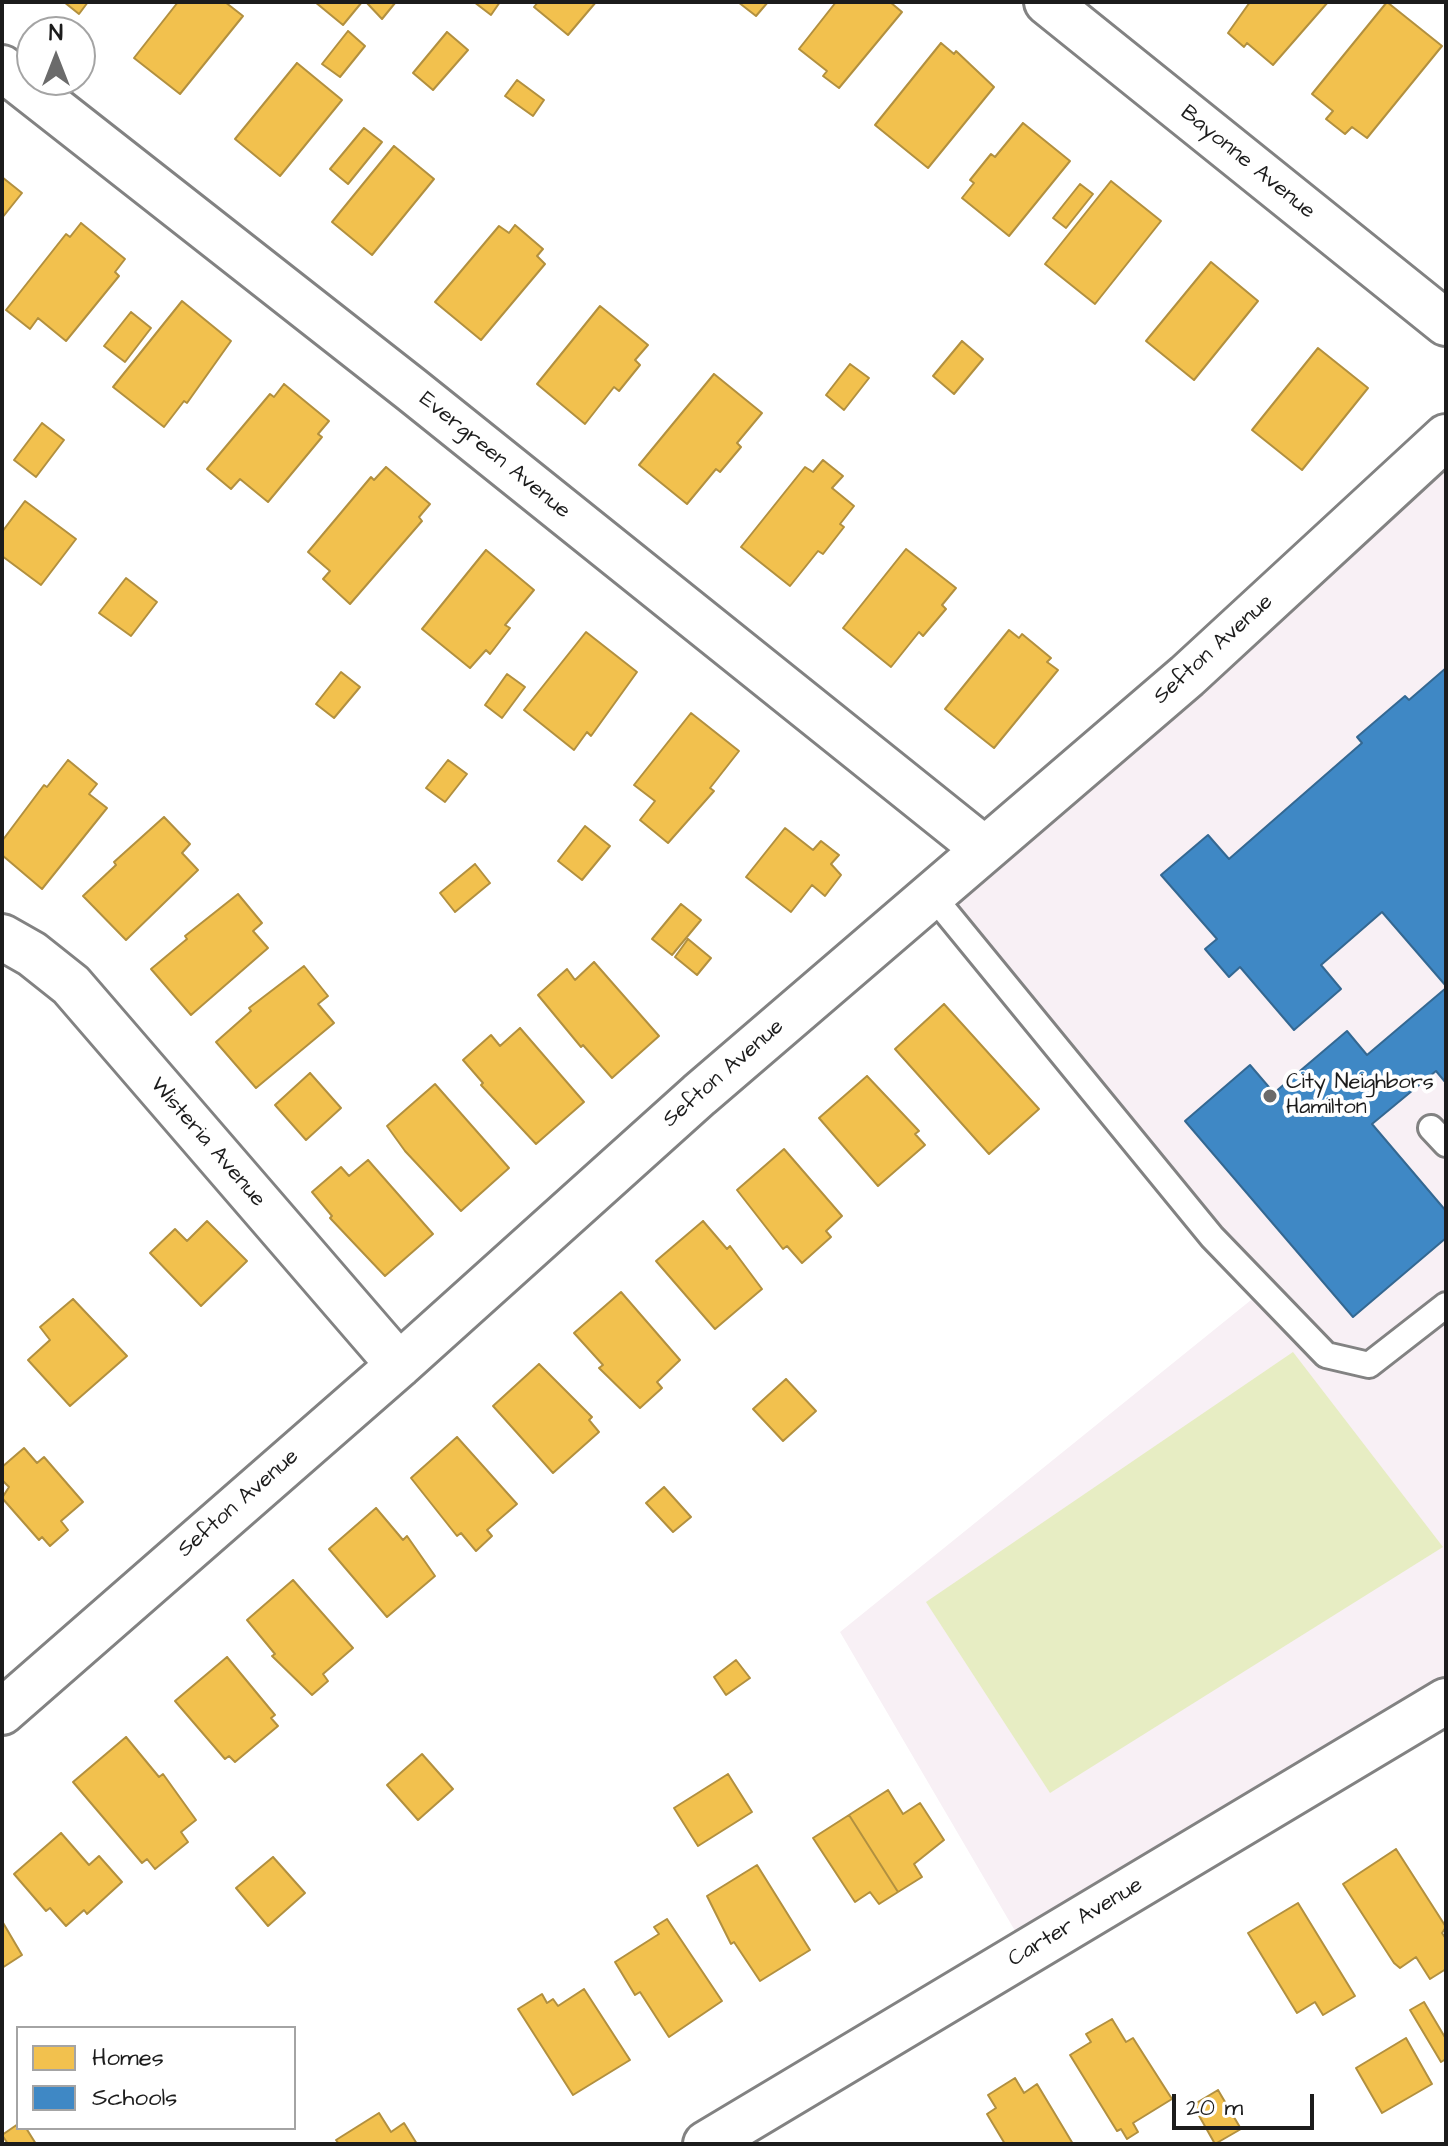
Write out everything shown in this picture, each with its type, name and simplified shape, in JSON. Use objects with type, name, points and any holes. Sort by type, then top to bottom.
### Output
[{"type":"street","name":"Bayonne Avenue","points":[[1047,2],[1446,323]]},
{"type":"street","name":"Evergreen Avenue","points":[[2,68],[829,721],[983,848]]},
{"type":"street","name":"Sefton Avenue","points":[[2,1712],[399,1365],[699,1095],[1187,676],[1446,437]]},
{"type":"street","name":"Wisteria Avenue","points":[[2,937],[32,954],[71,985],[399,1365]]},
{"type":"street","name":"Carter Avenue","points":[[706,2144],[1446,1701]]},
{"type":"lane","points":[[932,895],[1212,1237],[1326,1355],[1369,1365],[1446,1305]]},
{"type":"shaded area","name":"City Neighbors Hamilton","points":[[1446,437],[1446,1700],[1028,1953],[840,1632],[1256,1296],[932,895]]},
{"type":"green space","points":[[1293,1352],[1443,1547],[1050,1793],[926,1602]]},
{"type":"building: Homes","points":[[64,2],[88,2],[79,14]]},
{"type":"building: Homes","points":[[178,2],[225,2],[243,16],[180,94],[134,58]]},
{"type":"building: Homes","points":[[315,2],[362,2],[343,25]]},
{"type":"building: Homes","points":[[366,2],[394,2],[395,3],[382,19]]},
{"type":"building: Homes","points":[[474,2],[500,2],[491,15]]},
{"type":"building: Homes","points":[[538,2],[596,2],[568,35],[534,7]]},
{"type":"building: Homes","points":[[738,2],[768,2],[756,16]]},
{"type":"building: Homes","points":[[836,2],[890,2],[902,12],[839,88],[823,76],[827,71],[799,49]]},
{"type":"building: Homes","points":[[1250,2],[1328,2],[1273,65],[1247,43],[1244,47],[1228,33]]},
{"type":"building: Homes","points":[[1387,2],[1442,46],[1367,138],[1352,127],[1345,134],[1326,119],[1333,111],[1312,94]]},
{"type":"building: Homes","points":[[348,31],[365,46],[340,77],[322,64]]},
{"type":"building: Homes","points":[[447,32],[468,50],[433,90],[413,73]]},
{"type":"building: Homes","points":[[941,43],[954,54],[956,51],[994,87],[928,168],[875,125]]},
{"type":"building: Homes","points":[[297,63],[342,100],[280,176],[235,139]]},
{"type":"building: Homes","points":[[517,80],[544,100],[533,116],[505,96]]},
{"type":"building: Homes","points":[[1023,123],[1070,161],[1009,236],[962,198],[974,183],[970,180],[991,154],[995,157]]},
{"type":"building: Homes","points":[[364,128],[382,142],[348,184],[330,169]]},
{"type":"building: Homes","points":[[394,146],[434,179],[372,255],[332,222]]},
{"type":"building: Homes","points":[[2,177],[22,193],[2,218]]},
{"type":"building: Homes","points":[[1111,181],[1161,221],[1095,304],[1045,264]]},
{"type":"building: Homes","points":[[1080,184],[1093,194],[1066,228],[1053,218]]},
{"type":"building: Homes","points":[[81,223],[125,259],[115,272],[119,276],[66,341],[38,318],[30,329],[6,310],[66,234],[70,237]]},
{"type":"building: Homes","points":[[515,225],[543,249],[537,256],[545,264],[481,340],[435,302],[499,226],[509,233]]},
{"type":"building: Homes","points":[[1211,262],[1258,301],[1194,380],[1146,341]]},
{"type":"building: Homes","points":[[182,301],[231,341],[187,403],[184,401],[164,427],[113,387]]},
{"type":"building: Homes","points":[[600,306],[648,345],[635,360],[640,365],[619,391],[614,387],[585,424],[537,384]]},
{"type":"building: Homes","points":[[131,312],[151,328],[125,362],[104,346]]},
{"type":"building: Homes","points":[[962,341],[983,359],[954,394],[933,376]]},
{"type":"building: Homes","points":[[1318,348],[1368,388],[1302,470],[1252,430]]},
{"type":"building: Homes","points":[[850,364],[869,378],[844,410],[826,395]]},
{"type":"building: Homes","points":[[714,374],[762,413],[737,443],[741,447],[720,472],[716,469],[687,504],[639,465]]},
{"type":"building: Homes","points":[[284,384],[329,421],[318,434],[322,437],[268,502],[240,479],[231,489],[207,469],[270,394],[274,397]]},
{"type":"building: Homes","points":[[42,423],[64,440],[36,477],[14,460]]},
{"type":"building: Homes","points":[[823,460],[843,476],[832,488],[854,506],[840,524],[844,527],[823,554],[818,551],[790,586],[741,547],[805,467],[813,472]]},
{"type":"building: Homes","points":[[386,467],[430,504],[419,517],[422,521],[350,604],[323,579],[330,571],[308,552],[371,477],[374,480]]},
{"type":"building: Homes","points":[[25,501],[76,539],[41,585],[2,556],[2,532]]},
{"type":"building: Homes","points":[[906,549],[956,588],[942,605],[946,609],[923,636],[919,632],[891,667],[843,628]]},
{"type":"building: Homes","points":[[486,550],[534,590],[505,625],[510,628],[490,654],[486,650],[470,668],[422,629]]},
{"type":"building: Homes","points":[[126,578],[157,602],[131,636],[99,613]]},
{"type":"building: Homes","points":[[1009,630],[1019,638],[1022,634],[1051,658],[1047,662],[1058,670],[994,748],[945,709]]},
{"type":"building: Homes","points":[[586,632],[637,672],[591,736],[587,732],[574,750],[524,710]]},
{"type":"building: Homes","points":[[341,672],[360,687],[334,718],[316,704]]},
{"type":"building: Homes","points":[[507,674],[525,687],[502,718],[485,705]]},
{"type":"building: Homes","points":[[691,713],[739,751],[710,788],[714,791],[668,843],[640,820],[655,801],[634,785]]},
{"type":"building: Homes","points":[[68,760],[97,784],[89,794],[107,808],[42,889],[2,855],[2,841],[44,785],[47,787]]},
{"type":"building: Homes","points":[[448,760],[467,774],[445,802],[426,788]]},
{"type":"building: Homes","points":[[164,817],[190,844],[182,853],[198,870],[126,940],[83,896],[116,865],[114,862]]},
{"type":"building: Homes","points":[[585,826],[610,846],[582,880],[558,861]]},
{"type":"building: Homes","points":[[785,828],[813,850],[821,841],[839,855],[831,864],[841,875],[825,896],[812,885],[791,912],[746,877]]},
{"type":"building: Homes","points":[[475,864],[490,883],[455,912],[440,893]]},
{"type":"building: Homes","points":[[238,894],[262,923],[253,931],[268,948],[191,1015],[151,969],[187,939],[185,936]]},
{"type":"building: Homes","points":[[681,904],[701,920],[672,955],[652,939]]},
{"type":"building: Homes","points":[[688,939],[711,958],[697,975],[675,957]]},
{"type":"building: Homes","points":[[594,962],[659,1036],[612,1078],[583,1045],[581,1047],[538,995],[567,969],[575,980]]},
{"type":"building: Homes","points":[[304,966],[328,996],[318,1004],[334,1023],[256,1088],[216,1042],[251,1011],[249,1008]]},
{"type":"building: Homes","points":[[944,1004],[1039,1109],[989,1154],[895,1049]]},
{"type":"building: Homes","points":[[520,1028],[584,1102],[536,1144],[481,1085],[483,1083],[463,1060],[491,1035],[500,1046]]},
{"type":"building: Homes","points":[[310,1073],[341,1108],[306,1140],[275,1105]]},
{"type":"building: Homes","points":[[867,1076],[919,1131],[915,1134],[925,1145],[878,1186],[819,1118]]},
{"type":"building: Homes","points":[[435,1084],[509,1168],[461,1211],[405,1151],[387,1126]]},
{"type":"building: Homes","points":[[784,1149],[842,1216],[826,1231],[831,1237],[802,1263],[787,1246],[783,1249],[737,1190]]},
{"type":"building: Homes","points":[[368,1160],[433,1234],[385,1276],[330,1218],[332,1216],[312,1192],[341,1167],[349,1176]]},
{"type":"building: Homes","points":[[207,1221],[247,1261],[201,1306],[150,1253],[175,1229],[187,1241]]},
{"type":"building: Homes","points":[[703,1221],[727,1249],[730,1246],[762,1289],[715,1329],[656,1261]]},
{"type":"building: Homes","points":[[621,1292],[680,1360],[657,1382],[662,1388],[640,1408],[599,1368],[603,1365],[574,1333]]},
{"type":"building: Homes","points":[[73,1299],[127,1356],[70,1406],[28,1360],[50,1340],[40,1327]]},
{"type":"building: Homes","points":[[539,1364],[592,1417],[589,1420],[599,1432],[553,1473],[493,1406]]},
{"type":"building: Homes","points":[[786,1379],[816,1411],[783,1441],[753,1409]]},
{"type":"building: Homes","points":[[457,1437],[517,1504],[487,1530],[492,1536],[476,1551],[461,1533],[457,1536],[411,1478]]},
{"type":"building: Homes","points":[[24,1448],[37,1463],[44,1457],[83,1502],[61,1521],[68,1530],[50,1546],[42,1537],[39,1540],[2,1498],[9,1487],[2,1480],[2,1467]]},
{"type":"building: Homes","points":[[664,1487],[691,1517],[673,1532],[646,1503]]},
{"type":"building: Homes","points":[[376,1508],[403,1540],[407,1536],[435,1576],[387,1617],[329,1549]]},
{"type":"building: Homes","points":[[293,1580],[353,1648],[323,1674],[328,1681],[312,1695],[272,1656],[275,1654],[247,1620]]},
{"type":"building: Homes","points":[[227,1657],[275,1715],[271,1718],[278,1726],[235,1762],[229,1756],[225,1759],[175,1701]]},
{"type":"building: Homes","points":[[736,1660],[750,1678],[726,1695],[714,1677]]},
{"type":"building: Homes","points":[[126,1737],[159,1777],[163,1774],[196,1820],[181,1832],[188,1842],[155,1869],[147,1859],[142,1863],[73,1782]]},
{"type":"building: Homes","points":[[422,1754],[453,1789],[418,1820],[387,1785]]},
{"type":"building: Homes","points":[[728,1774],[752,1812],[698,1846],[674,1808]]},
{"type":"building: Homes","points":[[888,1790],[903,1814],[920,1803],[944,1840],[914,1864],[922,1877],[898,1892],[849,1815]]},
{"type":"building: Homes","points":[[849,1815],[898,1892],[879,1904],[870,1892],[855,1902],[813,1838]]},
{"type":"building: Homes","points":[[61,1833],[89,1865],[99,1856],[122,1882],[87,1914],[84,1910],[66,1926],[50,1908],[46,1911],[14,1874]]},
{"type":"building: Homes","points":[[1396,1849],[1446,1927],[1442,1933],[1446,1939],[1446,1969],[1430,1979],[1416,1957],[1400,1968],[1394,1963],[1343,1884]]},
{"type":"building: Homes","points":[[273,1857],[305,1893],[268,1926],[236,1888]]},
{"type":"building: Homes","points":[[757,1865],[810,1950],[760,1981],[734,1942],[731,1944],[707,1896]]},
{"type":"building: Homes","points":[[1298,1903],[1355,1996],[1323,2015],[1315,2002],[1297,2013],[1248,1933]]},
{"type":"building: Homes","points":[[667,1919],[722,2001],[669,2037],[640,1992],[635,1995],[615,1962],[659,1934],[654,1927]]},
{"type":"building: Homes","points":[[2,1921],[22,1955],[2,1968]]},
{"type":"building: Homes","points":[[584,1989],[630,2060],[573,2095],[518,2009],[542,1994],[547,2003],[553,1999],[558,2006]]},
{"type":"building: Homes","points":[[1424,2002],[1446,2039],[1446,2059],[1441,2062],[1410,2010]]},
{"type":"building: Homes","points":[[1112,2019],[1126,2042],[1133,2038],[1172,2099],[1133,2123],[1138,2132],[1127,2139],[1121,2129],[1117,2131],[1070,2055],[1091,2042],[1086,2034]]},
{"type":"building: Homes","points":[[1406,2038],[1432,2084],[1382,2113],[1356,2068]]},
{"type":"building: Homes","points":[[1015,2078],[1024,2093],[1037,2084],[1073,2144],[1005,2144],[987,2114],[996,2108],[988,2095]]},
{"type":"building: Homes","points":[[1218,2090],[1241,2129],[1215,2144],[1193,2105]]},
{"type":"building: Homes","points":[[379,2113],[391,2132],[404,2123],[417,2144],[339,2144],[336,2140]]},
{"type":"building: Homes","points":[[16,2125],[16,2130],[27,2130],[36,2144],[8,2144],[2,2135]]},
{"type":"building: Schools","name":"City Neighbors Hamilton","points":[[1446,668],[1446,986],[1382,912],[1321,965],[1341,989],[1294,1030],[1240,967],[1229,977],[1205,949],[1217,939],[1161,875],[1208,835],[1229,859],[1362,743],[1357,737],[1405,696],[1409,700]]},
{"type":"building: Schools","name":"City Neighbors Hamilton","points":[[1446,988],[1446,1083],[1436,1071],[1372,1124],[1446,1211],[1446,1238],[1353,1317],[1185,1121],[1250,1065],[1274,1093],[1347,1031],[1367,1055]]},
{"type":"place","name":"City Neighbors Hamilton","points":[[1270,1096]]}]
